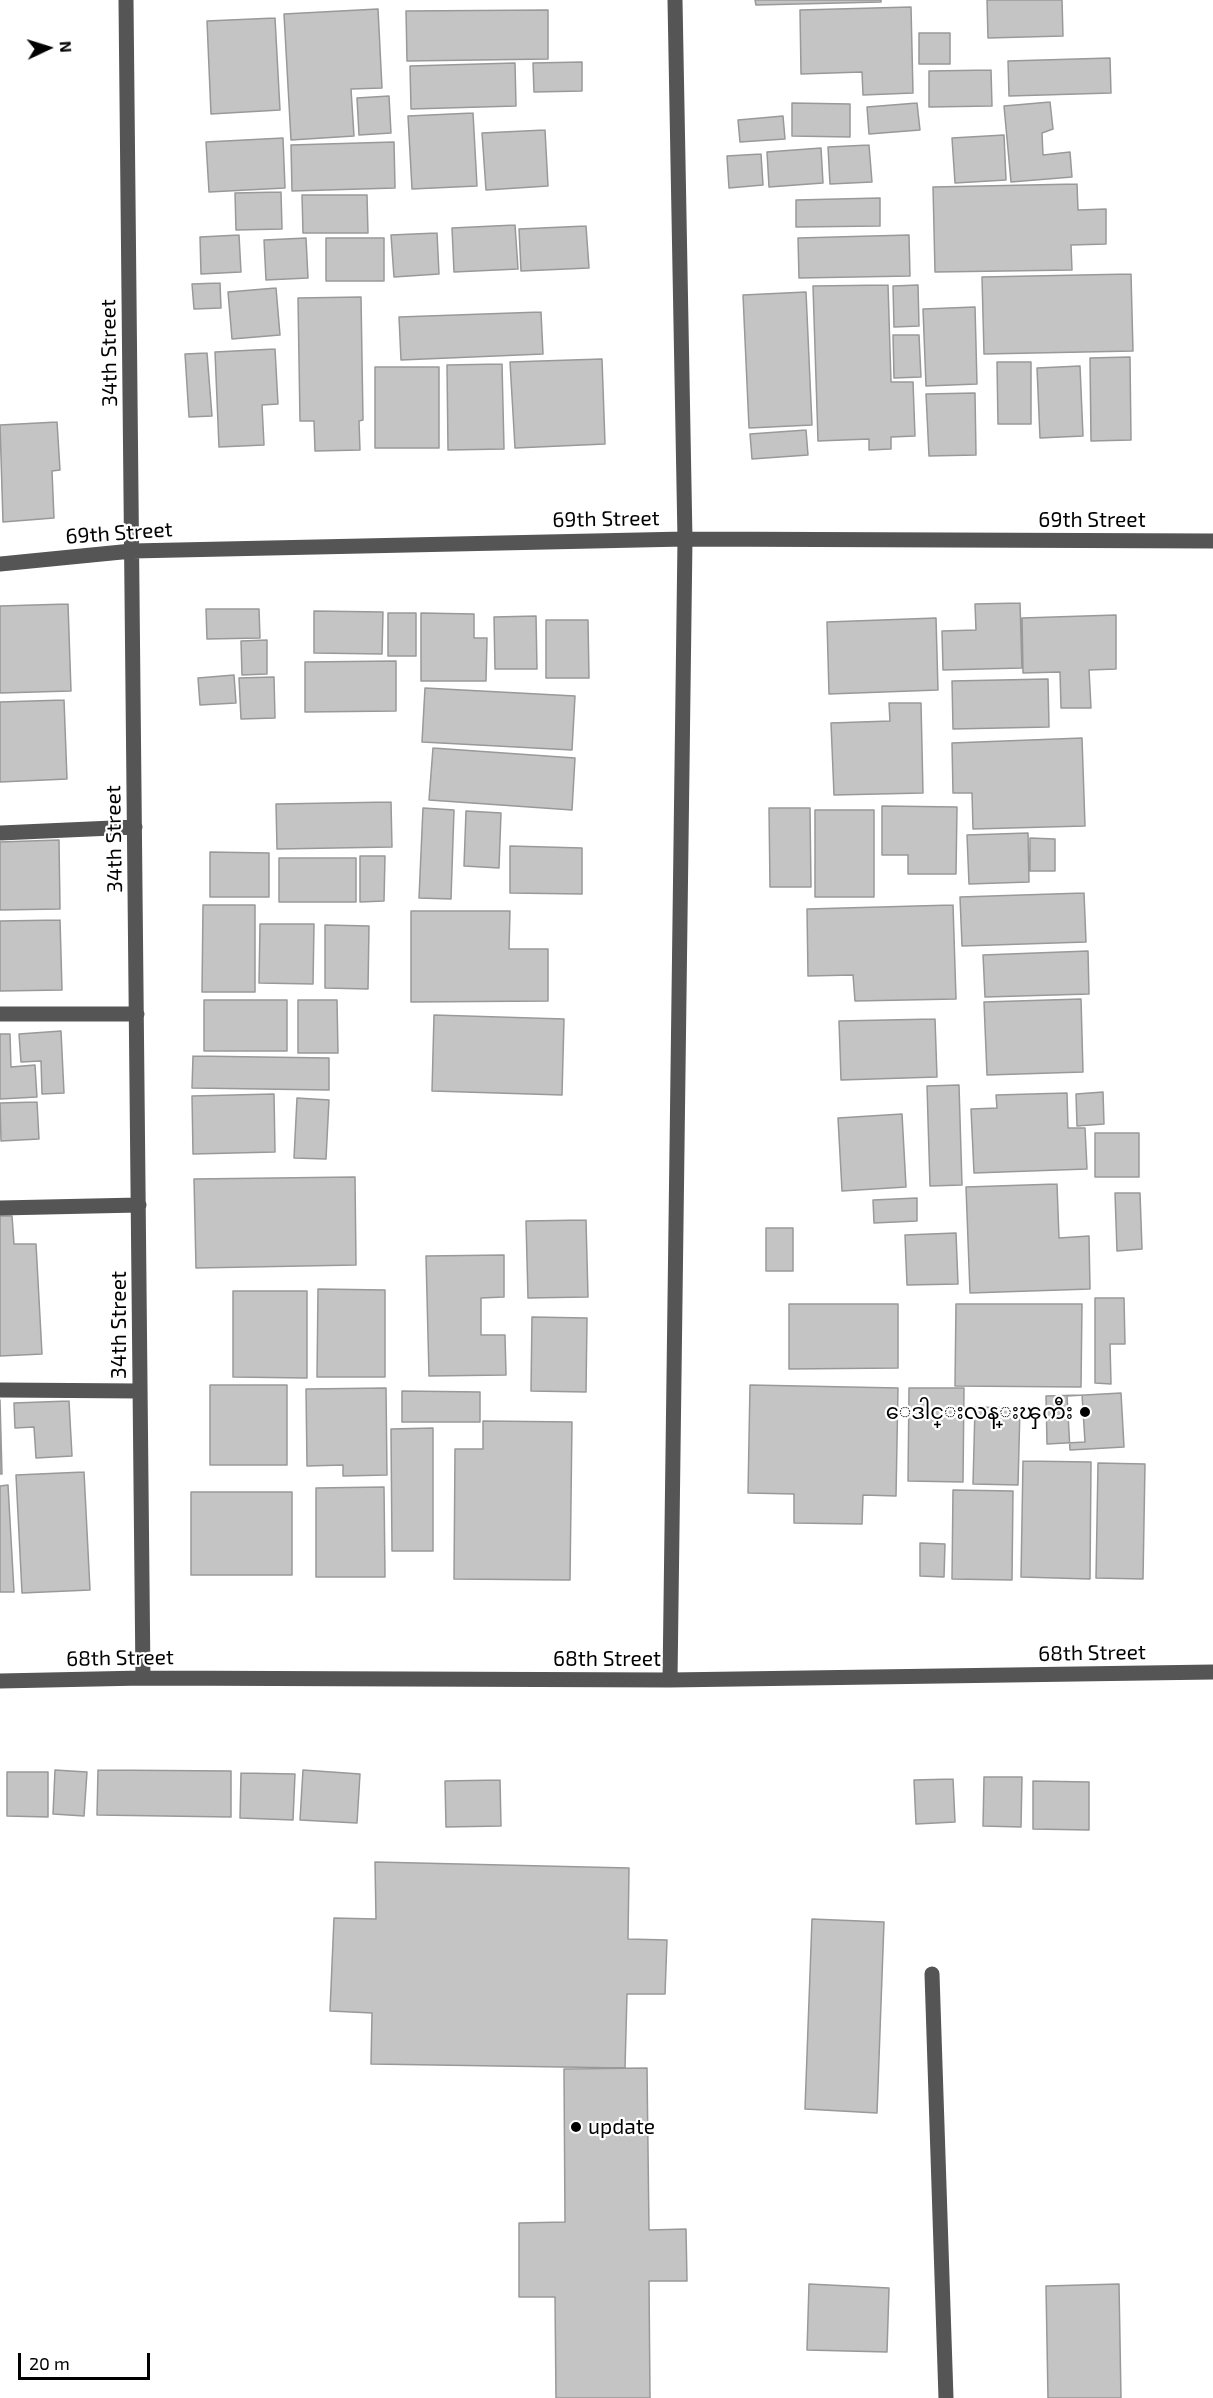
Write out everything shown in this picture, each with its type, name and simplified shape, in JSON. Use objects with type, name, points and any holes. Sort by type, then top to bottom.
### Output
[{"type":"street","name":"34th Street","points":[[126,0],[144,1678]]},
{"type":"street","points":[[670,1680],[685,539],[675,0]]},
{"type":"street","name":"69th Street","points":[[0,564],[132,551],[685,539],[1213,541]]},
{"type":"street","points":[[0,832],[135,827]]},
{"type":"street","points":[[0,1014],[137,1014]]},
{"type":"street","points":[[0,1208],[139,1205]]},
{"type":"street","points":[[0,1390],[140,1391]]},
{"type":"street","name":"68th Street","points":[[0,1681],[144,1678],[670,1680],[1213,1672]]},
{"type":"street","points":[[932,1974],[946,2398]]},
{"type":"building","points":[[755,0],[881,0],[881,2],[756,5]]},
{"type":"building","points":[[987,0],[1062,0],[1063,36],[988,38]]},
{"type":"building","points":[[911,7],[913,93],[863,95],[862,72],[801,74],[800,10]]},
{"type":"building","points":[[378,9],[382,88],[351,89],[354,136],[291,140],[284,14]]},
{"type":"building","points":[[548,10],[548,59],[407,61],[406,11]]},
{"type":"building","points":[[275,18],[280,110],[211,114],[207,21]]},
{"type":"building","points":[[919,33],[950,33],[950,64],[919,64]]},
{"type":"building","points":[[1110,58],[1111,93],[1009,96],[1008,61]]},
{"type":"building","points":[[582,62],[582,91],[534,92],[533,63]]},
{"type":"building","points":[[515,63],[516,106],[411,109],[410,66]]},
{"type":"building","points":[[991,70],[992,106],[929,107],[929,71]]},
{"type":"building","points":[[389,96],[391,133],[359,135],[357,98]]},
{"type":"building","points":[[1050,102],[1053,129],[1042,133],[1043,155],[1070,152],[1072,177],[1011,182],[1004,106]]},
{"type":"building","points":[[792,103],[850,104],[850,137],[792,136]]},
{"type":"building","points":[[917,103],[920,130],[869,134],[867,107]]},
{"type":"building","points":[[473,113],[477,186],[412,189],[408,116]]},
{"type":"building","points":[[783,116],[785,139],[740,142],[738,120]]},
{"type":"building","points":[[545,130],[548,186],[486,190],[482,133]]},
{"type":"building","points":[[1004,135],[1006,180],[955,183],[952,138]]},
{"type":"building","points":[[283,138],[285,188],[209,192],[206,142]]},
{"type":"building","points":[[394,142],[395,188],[292,191],[291,145]]},
{"type":"building","points":[[869,145],[872,182],[830,184],[828,147]]},
{"type":"building","points":[[821,148],[823,183],[769,187],[767,152]]},
{"type":"building","points":[[761,154],[763,185],[729,188],[727,156]]},
{"type":"building","points":[[1077,184],[1078,210],[1106,209],[1106,244],[1071,245],[1072,270],[935,272],[933,187]]},
{"type":"building","points":[[281,192],[282,229],[236,230],[235,193]]},
{"type":"building","points":[[302,195],[367,195],[368,233],[303,233]]},
{"type":"building","points":[[880,198],[880,226],[796,227],[796,200]]},
{"type":"building","points":[[515,225],[518,269],[454,272],[452,228]]},
{"type":"building","points":[[586,226],[589,268],[521,271],[519,229]]},
{"type":"building","points":[[437,233],[439,274],[394,277],[391,235]]},
{"type":"building","points":[[239,235],[241,272],[201,274],[200,237]]},
{"type":"building","points":[[909,235],[910,276],[799,278],[798,238]]},
{"type":"building","points":[[306,238],[308,278],[266,280],[264,240]]},
{"type":"building","points":[[326,238],[384,238],[384,281],[326,281]]},
{"type":"building","points":[[1131,274],[1133,351],[984,354],[982,277]]},
{"type":"building","points":[[220,283],[221,308],[194,309],[192,284]]},
{"type":"building","points":[[888,285],[891,382],[913,382],[915,436],[891,437],[891,449],[869,450],[869,439],[818,441],[813,286]]},
{"type":"building","points":[[918,285],[919,326],[894,327],[893,286]]},
{"type":"building","points":[[276,288],[280,335],[232,339],[228,292]]},
{"type":"building","points":[[806,292],[812,425],[749,428],[743,295]]},
{"type":"building","points":[[361,297],[363,420],[359,421],[360,450],[315,451],[314,421],[300,421],[298,298]]},
{"type":"building","points":[[975,307],[977,384],[926,386],[923,309]]},
{"type":"building","points":[[541,312],[543,354],[401,360],[399,317]]},
{"type":"building","points":[[893,335],[919,335],[921,377],[894,378]]},
{"type":"building","points":[[275,349],[278,404],[262,405],[264,445],[219,447],[215,352]]},
{"type":"building","points":[[207,353],[212,416],[189,417],[185,354]]},
{"type":"building","points":[[1130,357],[1131,440],[1091,441],[1090,358]]},
{"type":"building","points":[[602,359],[605,444],[515,448],[510,362]]},
{"type":"building","points":[[997,362],[1031,362],[1031,424],[998,424]]},
{"type":"building","points":[[502,364],[504,449],[448,450],[447,365]]},
{"type":"building","points":[[1080,366],[1083,436],[1040,438],[1037,368]]},
{"type":"building","points":[[375,367],[439,367],[439,448],[375,448]]},
{"type":"building","points":[[975,393],[976,455],[929,456],[926,394]]},
{"type":"building","points":[[57,422],[60,470],[52,471],[54,518],[3,522],[0,425]]},
{"type":"building","points":[[806,430],[808,455],[752,459],[750,434]]},
{"type":"building","points":[[1020,603],[1022,668],[943,670],[942,631],[976,630],[975,604]]},
{"type":"building","points":[[68,604],[71,691],[0,693],[0,606]]},
{"type":"building","points":[[206,609],[259,609],[260,638],[207,639]]},
{"type":"building","points":[[314,611],[383,612],[382,654],[314,653]]},
{"type":"building","points":[[388,613],[416,613],[416,656],[388,656]]},
{"type":"building","points":[[421,613],[474,614],[474,638],[487,638],[486,681],[421,681]]},
{"type":"building","points":[[1116,615],[1116,669],[1089,670],[1091,708],[1061,708],[1060,672],[1023,673],[1022,618]]},
{"type":"building","points":[[536,616],[537,669],[495,669],[494,617]]},
{"type":"building","points":[[936,618],[938,690],[829,694],[827,622]]},
{"type":"building","points":[[546,620],[588,620],[589,678],[546,678]]},
{"type":"building","points":[[267,640],[267,674],[242,675],[241,641]]},
{"type":"building","points":[[396,661],[396,711],[305,712],[305,662]]},
{"type":"building","points":[[234,675],[236,703],[200,705],[198,678]]},
{"type":"building","points":[[274,677],[275,718],[241,719],[239,678]]},
{"type":"building","points":[[1048,679],[1049,727],[953,729],[952,681]]},
{"type":"building","points":[[425,688],[575,696],[572,750],[422,742]]},
{"type":"building","points":[[64,700],[67,779],[0,782],[0,702]]},
{"type":"building","points":[[889,703],[921,703],[923,793],[834,795],[831,723],[890,721]]},
{"type":"building","points":[[1082,738],[1085,826],[973,829],[972,793],[953,793],[952,743]]},
{"type":"building","points":[[433,748],[575,758],[572,810],[429,800]]},
{"type":"building","points":[[391,802],[392,847],[277,849],[276,804]]},
{"type":"building","points":[[882,806],[957,807],[956,874],[908,874],[908,855],[882,855]]},
{"type":"building","points":[[423,808],[454,810],[451,899],[419,898]]},
{"type":"building","points":[[769,808],[810,808],[811,887],[770,887]]},
{"type":"building","points":[[815,810],[874,810],[874,897],[815,897]]},
{"type":"building","points":[[466,811],[501,813],[499,868],[464,866]]},
{"type":"building","points":[[1028,833],[1029,882],[969,884],[967,835]]},
{"type":"building","points":[[1030,838],[1055,839],[1055,871],[1030,871]]},
{"type":"building","points":[[59,840],[60,909],[0,910],[0,842]]},
{"type":"building","points":[[510,846],[582,848],[582,894],[510,893]]},
{"type":"building","points":[[210,852],[269,853],[269,897],[210,897]]},
{"type":"building","points":[[360,856],[385,856],[384,901],[360,902]]},
{"type":"building","points":[[279,858],[356,858],[356,902],[279,902]]},
{"type":"building","points":[[1084,893],[1086,942],[962,946],[960,897]]},
{"type":"building","points":[[203,905],[255,905],[255,992],[202,992]]},
{"type":"building","points":[[953,905],[956,999],[855,1001],[853,975],[808,976],[807,909]]},
{"type":"building","points":[[411,911],[510,911],[509,949],[548,949],[548,1001],[411,1002]]},
{"type":"building","points":[[60,920],[62,990],[0,991],[0,921]]},
{"type":"building","points":[[260,924],[314,924],[313,984],[259,983]]},
{"type":"building","points":[[325,925],[369,926],[368,989],[325,988]]},
{"type":"building","points":[[1088,951],[1089,994],[985,997],[983,955]]},
{"type":"building","points":[[1081,999],[1083,1072],[987,1075],[984,1002]]},
{"type":"building","points":[[204,1000],[287,1000],[287,1051],[204,1051]]},
{"type":"building","points":[[298,1000],[337,1000],[338,1053],[298,1053]]},
{"type":"building","points":[[434,1015],[564,1019],[562,1095],[432,1091]]},
{"type":"building","points":[[935,1019],[937,1077],[841,1080],[839,1021]]},
{"type":"building","points":[[61,1031],[64,1093],[42,1094],[41,1061],[21,1062],[19,1034]]},
{"type":"building","points":[[0,1034],[10,1034],[11,1067],[35,1065],[37,1097],[0,1099]]},
{"type":"building","points":[[193,1056],[329,1058],[329,1090],[192,1088]]},
{"type":"building","points":[[959,1085],[962,1185],[930,1186],[927,1086]]},
{"type":"building","points":[[1103,1092],[1104,1124],[1077,1126],[1076,1094]]},
{"type":"building","points":[[1067,1093],[1068,1128],[1085,1128],[1087,1169],[974,1173],[971,1109],[997,1108],[996,1095]]},
{"type":"building","points":[[274,1094],[275,1152],[193,1154],[192,1096]]},
{"type":"building","points":[[297,1098],[329,1100],[326,1159],[294,1158]]},
{"type":"building","points":[[37,1102],[39,1139],[1,1141],[0,1103]]},
{"type":"building","points":[[902,1114],[906,1187],[842,1191],[838,1118]]},
{"type":"building","points":[[1095,1133],[1139,1133],[1139,1177],[1095,1177]]},
{"type":"building","points":[[355,1177],[356,1265],[196,1268],[194,1179]]},
{"type":"building","points":[[1057,1184],[1059,1238],[1089,1236],[1090,1289],[970,1293],[966,1187]]},
{"type":"building","points":[[1115,1193],[1140,1193],[1142,1249],[1117,1251]]},
{"type":"building","points":[[917,1198],[917,1221],[874,1223],[873,1200]]},
{"type":"building","points":[[0,1216],[12,1216],[14,1244],[36,1244],[42,1354],[0,1356]]},
{"type":"building","points":[[586,1220],[588,1297],[528,1298],[526,1221]]},
{"type":"building","points":[[766,1228],[793,1228],[793,1271],[766,1271]]},
{"type":"building","points":[[956,1233],[958,1284],[907,1285],[905,1235]]},
{"type":"building","points":[[504,1255],[504,1297],[481,1298],[481,1335],[505,1335],[506,1375],[429,1376],[426,1256]]},
{"type":"building","points":[[318,1289],[385,1290],[385,1377],[317,1377]]},
{"type":"building","points":[[233,1291],[307,1291],[307,1378],[233,1377]]},
{"type":"building","points":[[1095,1298],[1124,1298],[1125,1344],[1110,1344],[1111,1384],[1095,1383]]},
{"type":"building","points":[[789,1304],[898,1304],[898,1368],[789,1369]]},
{"type":"building","points":[[956,1304],[1082,1304],[1081,1387],[955,1386]]},
{"type":"building","points":[[532,1317],[587,1318],[586,1392],[531,1391]]},
{"type":"building","points":[[210,1385],[287,1385],[287,1465],[210,1465]]},
{"type":"building","points":[[750,1385],[898,1388],[896,1496],[863,1495],[862,1524],[794,1523],[794,1494],[748,1493]]},
{"type":"building","points":[[386,1388],[387,1475],[343,1476],[343,1465],[307,1466],[306,1389]]},
{"type":"building","points":[[909,1388],[964,1388],[963,1482],[908,1481]]},
{"type":"building","points":[[402,1391],[480,1392],[480,1422],[402,1422]]},
{"type":"building","points":[[1121,1393],[1124,1447],[1070,1450],[1067,1396]]},
{"type":"building","points":[[1082,1395],[1085,1442],[1047,1444],[1046,1396]]},
{"type":"building","points":[[0,1400],[2,1474],[0,1474]]},
{"type":"building","points":[[69,1401],[72,1456],[36,1458],[34,1427],[15,1428],[14,1403]]},
{"type":"building","points":[[975,1407],[1020,1408],[1018,1485],[973,1484]]},
{"type":"building","points":[[483,1421],[572,1422],[570,1580],[454,1579],[455,1449],[483,1449]]},
{"type":"building","points":[[433,1428],[433,1551],[392,1551],[391,1429]]},
{"type":"building","points":[[1023,1461],[1091,1462],[1090,1579],[1021,1577]]},
{"type":"building","points":[[1098,1463],[1145,1464],[1143,1579],[1096,1578]]},
{"type":"building","points":[[84,1472],[90,1590],[22,1593],[16,1475]]},
{"type":"building","points":[[8,1485],[14,1592],[0,1592],[0,1486]]},
{"type":"building","points":[[384,1487],[385,1577],[316,1577],[316,1488]]},
{"type":"building","points":[[953,1490],[1013,1491],[1012,1580],[952,1579]]},
{"type":"building","points":[[191,1492],[292,1492],[292,1575],[191,1575]]},
{"type":"building","points":[[920,1543],[945,1544],[944,1577],[920,1576]]},
{"type":"building","points":[[55,1770],[87,1772],[84,1816],[53,1814]]},
{"type":"building","points":[[98,1770],[231,1771],[231,1817],[97,1815]]},
{"type":"building","points":[[303,1770],[360,1774],[357,1823],[300,1820]]},
{"type":"building","points":[[7,1772],[48,1772],[48,1817],[7,1816]]},
{"type":"building","points":[[241,1773],[295,1774],[293,1820],[240,1818]]},
{"type":"building","points":[[984,1777],[1022,1777],[1021,1827],[983,1826]]},
{"type":"building","points":[[953,1779],[955,1822],[916,1824],[914,1780]]},
{"type":"building","points":[[500,1780],[501,1826],[446,1827],[445,1781]]},
{"type":"building","points":[[1033,1781],[1089,1782],[1089,1830],[1033,1829]]},
{"type":"building","points":[[375,1862],[629,1868],[628,1939],[667,1940],[665,1994],[627,1994],[625,2068],[371,2064],[372,2013],[330,2011],[334,1918],[376,1919]]},
{"type":"building","points":[[812,1919],[884,1922],[877,2113],[805,2109]]},
{"type":"building","points":[[647,2068],[649,2230],[686,2229],[687,2281],[649,2281],[650,2398],[556,2398],[555,2297],[519,2297],[519,2223],[565,2222],[564,2069]]},
{"type":"building","points":[[809,2284],[889,2288],[887,2352],[807,2350]]},
{"type":"building","points":[[1119,2284],[1121,2398],[1048,2398],[1046,2286]]},
{"type":"place","name":"ေဒါင္းလန္းၾကီး","points":[[1085,1412]]},
{"type":"place","name":"update","points":[[576,2127]]}]
